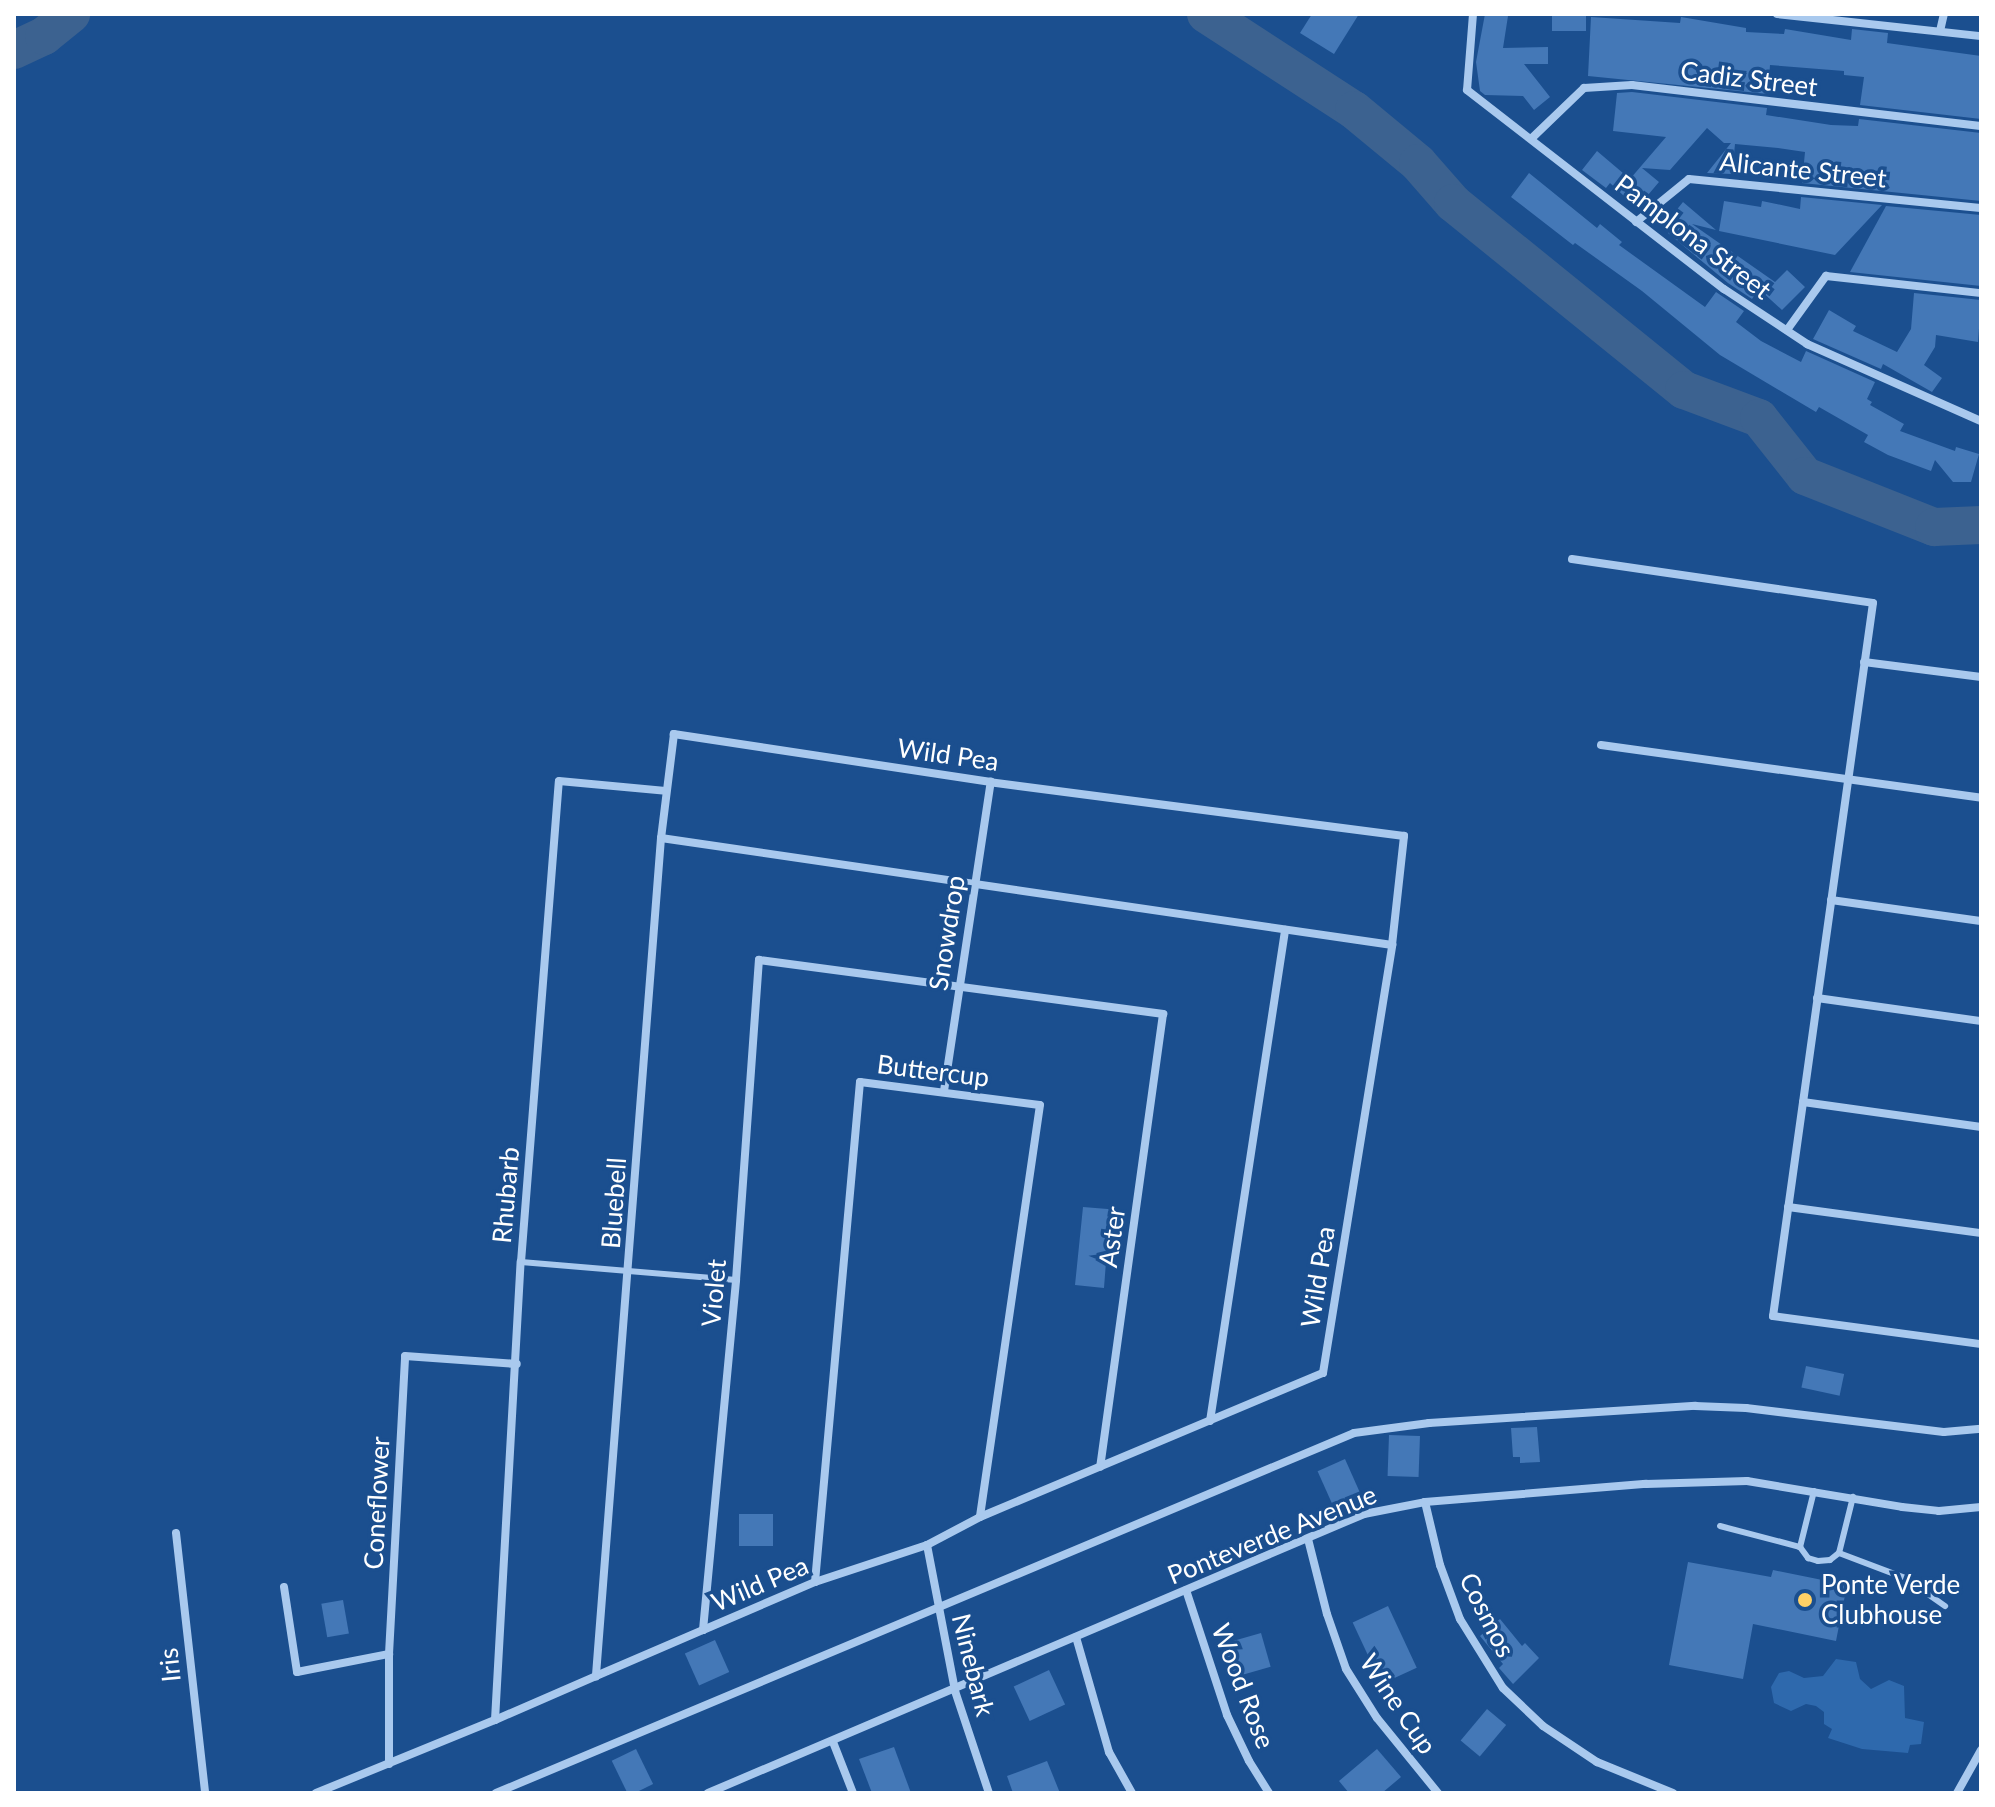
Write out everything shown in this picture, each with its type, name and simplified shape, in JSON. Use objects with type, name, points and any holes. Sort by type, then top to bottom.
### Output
[{"type":"street","name":"Pamplona Street","points":[[1473,14],[1467,90],[1724,289],[1807,344],[1981,421]]},
{"type":"street","points":[[1777,14],[1839,17],[1981,36]]},
{"type":"street","points":[[1940,31],[1944,14]]},
{"type":"street","name":"Cadiz Street","points":[[1532,138],[1584,88],[1632,85],[1981,126]]},
{"type":"street","name":"Alicante Street","points":[[1636,222],[1689,179],[1981,208]]},
{"type":"street","points":[[1787,330],[1826,276],[1981,293]]},
{"type":"street","points":[[1572,559],[1873,603],[1773,1316],[1981,1344]]},
{"type":"street","points":[[1864,662],[1981,677]]},
{"type":"street","name":"Wild Pea","points":[[316,1793],[495,1720],[815,1582],[927,1545],[980,1517],[1323,1373],[1392,945],[1404,836],[991,782],[674,734]]},
{"type":"street","name":"Bluebell","points":[[596,1676],[661,838],[674,734]]},
{"type":"street","points":[[1601,745],[1981,798]]},
{"type":"street","name":"Rhubarb","points":[[495,1720],[521,1262],[559,781],[666,791]]},
{"type":"street","name":"Snowdrop","points":[[944,1091],[991,782]]},
{"type":"street","points":[[661,838],[1392,945]]},
{"type":"street","points":[[1831,900],[1981,921]]},
{"type":"street","points":[[1210,1421],[1285,930]]},
{"type":"street","name":"Violet","points":[[703,1630],[736,1280],[759,960],[959,985]]},
{"type":"street","name":"Aster","points":[[959,985],[1163,1014],[1100,1467]]},
{"type":"street","points":[[1817,998],[1981,1021]]},
{"type":"street","name":"Buttercup","points":[[815,1582],[860,1082],[1040,1105],[980,1517]]},
{"type":"street","points":[[1803,1102],[1981,1127]]},
{"type":"street","points":[[1788,1207],[1981,1233]]},
{"type":"street","name":"Coneflower","points":[[389,1764],[389,1654],[405,1356],[517,1364]]},
{"type":"street","points":[[496,1793],[1354,1433],[1429,1423],[1695,1406],[1746,1408],[1944,1432],[1981,1429]]},
{"type":"street","name":"Ponteverde Avenue","points":[[713,1792],[1364,1514],[1425,1502],[1732,1481],[1939,1511],[1981,1507]]},
{"type":"street","name":"Cosmos","points":[[1425,1502],[1440,1565],[1460,1619],[1503,1688],[1543,1726],[1597,1762],[1673,1793]]},
{"type":"street","name":"Iris","points":[[176,1533],[205,1793]]},
{"type":"street","name":"Wine Cup","points":[[1308,1539],[1327,1614],[1346,1669],[1377,1718],[1438,1793]]},
{"type":"street","name":"Ninebark","points":[[927,1545],[955,1691],[989,1793]]},
{"type":"street","points":[[284,1587],[297,1672],[389,1654]]},
{"type":"street","name":"Wood Rose","points":[[1186,1590],[1227,1715],[1249,1761],[1269,1793]]},
{"type":"street","points":[[1076,1637],[1109,1752],[1132,1793]]},
{"type":"street","points":[[833,1742],[853,1793]]},
{"type":"street","points":[[1957,1793],[1981,1750]]},
{"type":"lane","points":[[521,1262],[736,1280]]},
{"type":"lane","points":[[1800,1547],[1814,1491]]},
{"type":"lane","points":[[1720,1526],[1800,1547],[1808,1558],[1830,1560],[1839,1553],[1853,1497]]},
{"type":"lane","points":[[1839,1553],[1905,1578],[1945,1606]]},
{"type":"shaded area","points":[[1836,1659],[1856,1662],[1860,1679],[1871,1689],[1889,1680],[1904,1686],[1905,1718],[1924,1722],[1921,1744],[1910,1745],[1908,1753],[1862,1749],[1828,1738],[1832,1729],[1824,1724],[1824,1712],[1816,1706],[1806,1704],[1791,1711],[1774,1703],[1771,1687],[1779,1673],[1789,1671],[1804,1678],[1823,1676]]},
{"type":"building","points":[[1312,14],[1359,14],[1334,54],[1300,33]]},
{"type":"building","points":[[1485,14],[1508,16],[1503,48],[1548,47],[1548,64],[1524,64],[1550,97],[1534,110],[1523,96],[1485,95],[1480,91],[1476,62]]},
{"type":"building","points":[[1552,14],[1586,14],[1586,31],[1552,31]]},
{"type":"building","points":[[1591,17],[1680,23],[1681,17],[1746,28],[1746,32],[1784,34],[1785,29],[1851,40],[1852,29],[1888,33],[1887,43],[1981,56],[1981,119],[1860,105],[1864,77],[1844,75],[1844,71],[1770,65],[1768,94],[1588,76]]},
{"type":"building","points":[[1632,92],[1767,108],[1766,115],[1831,125],[1858,126],[1859,119],[1981,133],[1981,201],[1802,183],[1805,152],[1778,148],[1735,144],[1732,174],[1707,173],[1731,143],[1724,143],[1707,128],[1670,170],[1642,168],[1659,182],[1637,208],[1610,183],[1606,188],[1582,170],[1597,151],[1630,179],[1666,137],[1613,131],[1617,93]]},
{"type":"building","points":[[1529,173],[1597,228],[1600,224],[1622,242],[1619,245],[1705,307],[1716,292],[1744,311],[1736,322],[1761,341],[1801,362],[1806,351],[1875,382],[1867,399],[1872,402],[1870,405],[1904,424],[1900,431],[1955,451],[1956,447],[1979,454],[1971,482],[1953,482],[1935,460],[1931,471],[1888,455],[1864,442],[1868,435],[1819,407],[1816,412],[1720,355],[1642,291],[1575,243],[1573,245],[1511,197]]},
{"type":"building","points":[[1801,197],[1882,205],[1835,255],[1719,231],[1724,201],[1761,207],[1762,201],[1800,209]]},
{"type":"building","points":[[1683,202],[1716,230],[1692,224],[1775,282],[1787,270],[1805,287],[1782,310],[1759,289],[1752,299],[1728,283],[1662,228]]},
{"type":"building","points":[[1886,206],[1981,215],[1981,286],[1850,272]]},
{"type":"building","points":[[1914,293],[1981,300],[1978,342],[1936,335],[1935,347],[1924,365],[1942,378],[1932,392],[1883,364],[1881,369],[1813,339],[1829,310],[1856,326],[1853,331],[1897,352],[1911,329]]},
{"type":"building","points":[[1083,1207],[1120,1210],[1118,1237],[1108,1236],[1104,1288],[1075,1285]]},
{"type":"building","points":[[1806,1366],[1844,1374],[1840,1396],[1801,1388]]},
{"type":"building","points":[[1537,1427],[1540,1462],[1520,1463],[1520,1457],[1513,1457],[1511,1428]]},
{"type":"building","points":[[1389,1435],[1420,1436],[1419,1477],[1388,1476]]},
{"type":"building","points":[[1345,1459],[1361,1495],[1333,1507],[1318,1471]]},
{"type":"building","points":[[739,1514],[773,1514],[773,1546],[739,1546]]},
{"type":"building","points":[[1688,1562],[1771,1577],[1773,1570],[1847,1585],[1836,1641],[1753,1624],[1743,1679],[1669,1665]]},
{"type":"building","points":[[343,1600],[349,1633],[327,1637],[321,1604]]},
{"type":"building","points":[[1388,1606],[1417,1668],[1381,1684],[1353,1622]]},
{"type":"building","points":[[1500,1619],[1522,1646],[1525,1643],[1539,1658],[1513,1684],[1499,1668],[1503,1664],[1480,1636]]},
{"type":"building","points":[[1261,1633],[1271,1667],[1232,1678],[1223,1644]]},
{"type":"building","points":[[715,1640],[729,1672],[699,1685],[685,1653]]},
{"type":"building","points":[[1049,1670],[1065,1704],[1030,1721],[1014,1686]]},
{"type":"building","points":[[1487,1709],[1506,1725],[1480,1756],[1461,1740]]},
{"type":"building","points":[[894,1747],[911,1793],[872,1793],[859,1759]]},
{"type":"building","points":[[636,1749],[653,1784],[635,1793],[627,1793],[612,1761]]},
{"type":"building","points":[[1377,1749],[1401,1777],[1382,1793],[1349,1793],[1339,1781]]},
{"type":"building","points":[[1047,1761],[1060,1793],[1013,1793],[1007,1776]]},
{"type":"waterway","points":[[14,50],[44,36],[71,14]]},
{"type":"waterway","points":[[1206,14],[1354,110],[1418,163],[1453,203],[1684,390],[1759,418],[1805,476],[1934,527],[1981,525]]},
{"type":"place","name":"Ponte Verde Clubhouse","points":[[1805,1600]]}]
